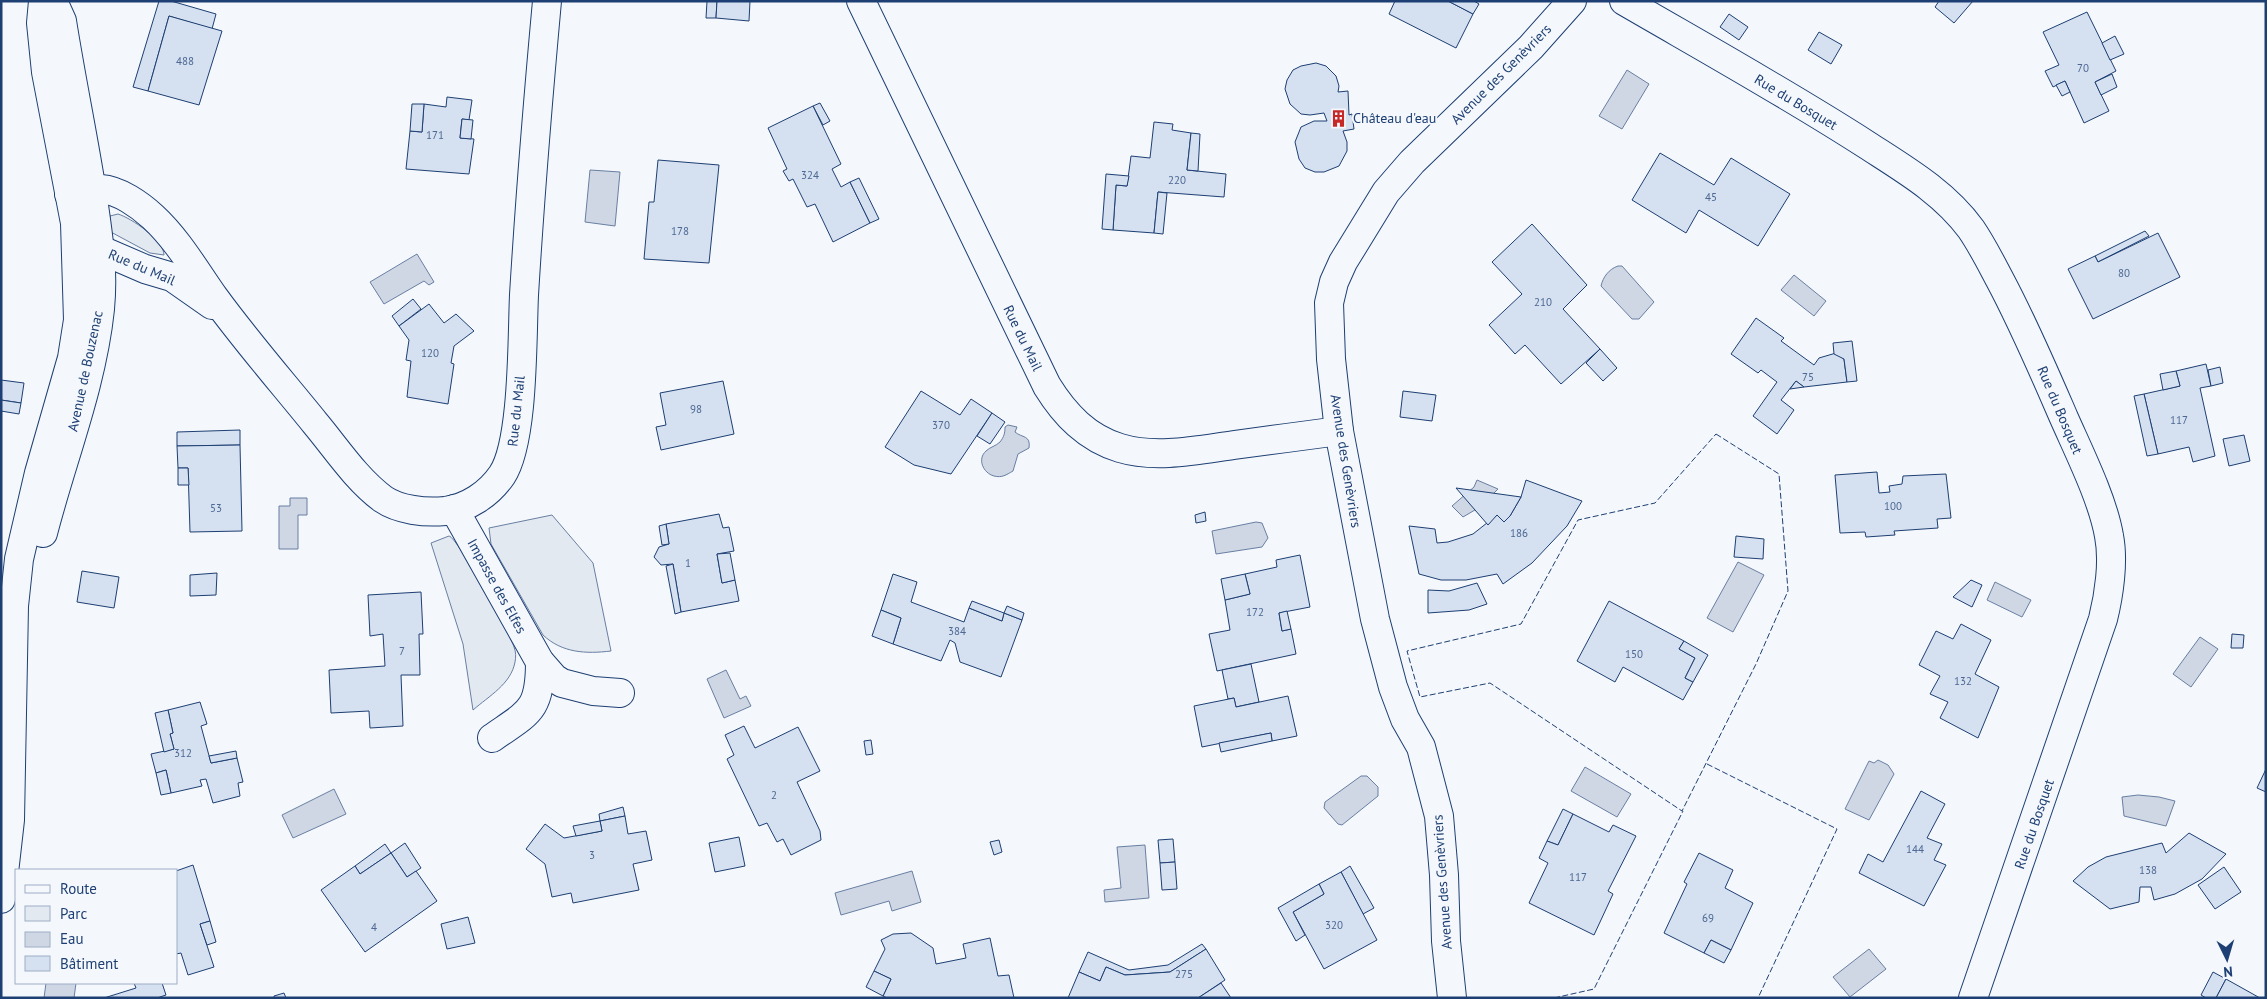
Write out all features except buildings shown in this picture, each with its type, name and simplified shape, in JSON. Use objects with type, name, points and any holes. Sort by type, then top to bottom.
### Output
[{"type":"street","name":"Avenue de Bouzenac","points":[[43,1],[41,23],[46,72],[80,192]]},
{"type":"street","name":"Avenue de Bouzenac","points":[[1,899],[10,820],[11,599],[24,532],[75,339],[89,250],[80,192],[62,21],[53,1]]},
{"type":"street","name":"Rue du Mail","points":[[80,192],[103,189],[124,196],[152,216],[174,240],[227,316],[357,474],[384,499],[406,509],[440,511],[454,510],[474,502],[491,488],[503,474],[510,456],[518,412],[531,181],[548,1]]},
{"type":"street","name":"Rue du Mail","points":[[861,1],[1047,386],[1067,415],[1099,439],[1120,448],[1141,452],[1190,451],[1339,431]]},
{"type":"street","name":"Avenue des Genèvriers","points":[[1452,998],[1446,941],[1444,875],[1439,816],[1421,747],[1405,719],[1393,687],[1375,619],[1339,431],[1331,359],[1329,303],[1334,282],[1343,262],[1386,192],[1412,162],[1531,47],[1572,1]]},
{"type":"street","name":"Rue du Bosquet","points":[[1624,1],[1824,117],[1914,176],[1936,192],[1954,209],[1971,229],[1984,250],[2018,313],[2075,443],[2106,521],[2110,538],[2110,570],[2103,620],[1973,998]]},
{"type":"street","name":"Rue du Mail","points":[[89,250],[172,277],[227,316]]},
{"type":"street","name":"Impasse des Elfes","points":[[454,510],[540,662],[554,678],[562,683],[592,691],[620,693]]},
{"type":"street","points":[[492,738],[526,714],[536,700],[540,683],[540,662]]},
{"type":"green space","points":[[118,214],[131,220],[153,236],[163,249],[164,255],[150,253],[109,231],[110,216]]},
{"type":"green space","points":[[552,515],[593,563],[611,651],[584,652],[566,649],[558,646],[543,635],[491,544],[489,528]]},
{"type":"green space","points":[[449,536],[462,552],[494,606],[510,638],[515,653],[513,670],[509,677],[473,710],[463,644],[431,543]]},
{"type":"water","points":[[1627,70],[1649,84],[1622,129],[1599,116]]},
{"type":"water","points":[[590,170],[620,172],[615,226],[585,222]]},
{"type":"water","points":[[417,254],[434,282],[429,285],[424,281],[384,304],[370,282]]},
{"type":"water","points":[[1618,266],[1622,266],[1654,302],[1639,319],[1632,319],[1601,286],[1607,274]]},
{"type":"water","points":[[1794,275],[1826,301],[1814,316],[1781,290]]},
{"type":"water","points":[[1008,425],[1017,427],[1015,432],[1029,441],[1029,448],[1018,454],[1013,471],[997,477],[984,469],[982,458],[986,451],[1000,442],[1004,435],[1005,427]]},
{"type":"water","points":[[1477,480],[1498,489],[1480,507],[1463,517],[1452,506],[1474,487]]},
{"type":"water","points":[[290,498],[307,498],[307,515],[298,515],[298,549],[279,549],[279,506],[290,506]]},
{"type":"water","points":[[1256,522],[1262,523],[1268,538],[1262,547],[1216,554],[1212,531]]},
{"type":"water","points":[[1738,562],[1764,575],[1733,632],[1707,618]]},
{"type":"water","points":[[1995,582],[2031,600],[2022,617],[1987,600]]},
{"type":"water","points":[[2200,637],[2218,649],[2191,687],[2173,674]]},
{"type":"water","points":[[726,670],[740,699],[746,696],[751,706],[724,718],[707,679]]},
{"type":"water","points":[[1878,760],[1888,765],[1894,774],[1869,820],[1845,809],[1869,761],[1874,763]]},
{"type":"water","points":[[1585,767],[1631,794],[1617,817],[1571,791]]},
{"type":"water","points":[[1361,776],[1367,776],[1378,787],[1378,796],[1342,825],[1338,824],[1324,808],[1325,802]]},
{"type":"water","points":[[334,789],[346,814],[293,838],[282,815]]},
{"type":"water","points":[[2138,795],[2175,801],[2166,826],[2124,816],[2122,797]]},
{"type":"water","points":[[1145,845],[1149,898],[1105,902],[1104,890],[1121,888],[1117,847]]},
{"type":"water","points":[[912,871],[921,902],[892,911],[889,901],[841,915],[835,893]]},
{"type":"water","points":[[1869,949],[1886,969],[1850,997],[1833,977]]},
{"type":"water","points":[[46,984],[76,984],[74,998],[44,998]]},
{"type":"fence","points":[[1716,434],[1779,474],[1788,591],[1756,664],[1682,811],[1490,683],[1420,697],[1407,651],[1521,624],[1578,520],[1655,503],[1716,434]]},
{"type":"fence","points":[[1707,764],[1837,829],[1758,998]]},
{"type":"fence","points":[[1554,998],[1594,989],[1683,811]]},
{"type":"place","name":"Château d'eau","points":[[1339,118]]}]
